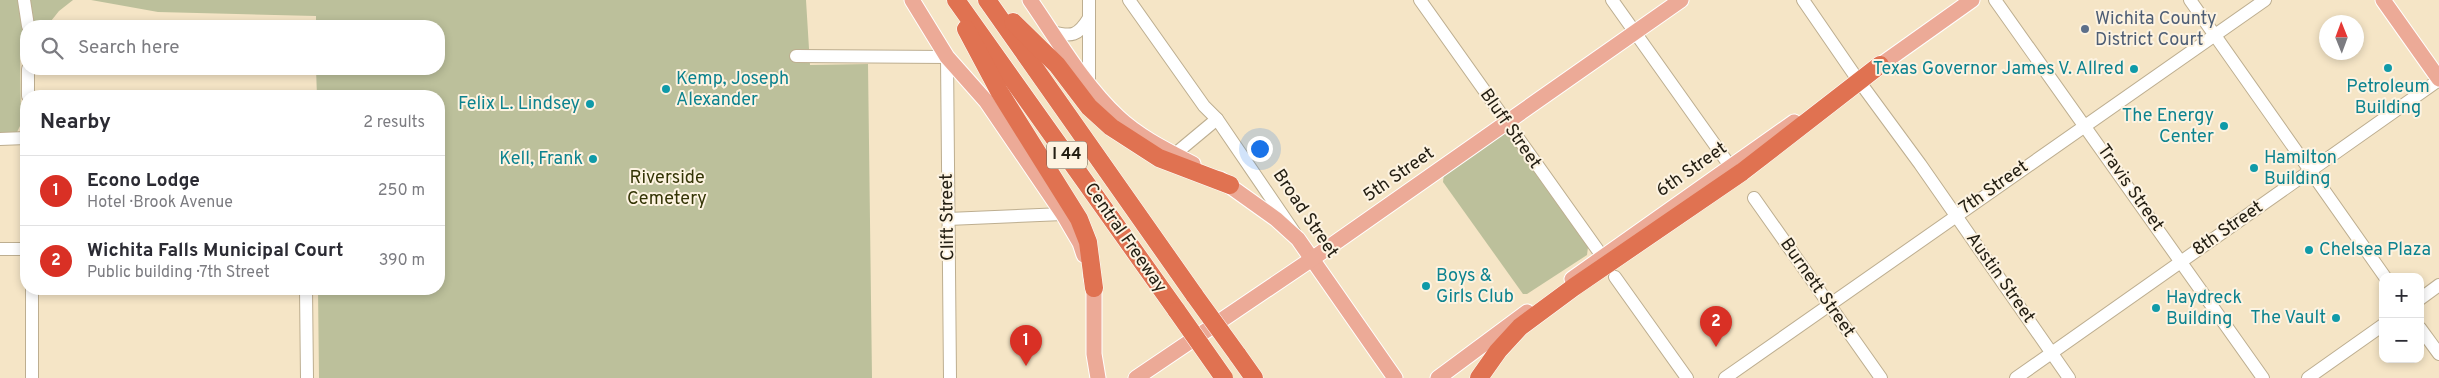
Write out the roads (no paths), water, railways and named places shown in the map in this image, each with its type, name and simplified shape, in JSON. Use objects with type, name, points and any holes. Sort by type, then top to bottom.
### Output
[{"type":"highway","points":[[951,0],[999,91],[1079,219],[1088,242],[1094,288]]},
{"type":"highway","name":"Central Freeway","points":[[956,0],[1224,378]]},
{"type":"highway","points":[[988,0],[1057,65],[1089,107],[1112,128],[1159,158],[1230,185]]},
{"type":"highway","name":"Central Freeway","points":[[988,0],[1254,378]]},
{"type":"highway","points":[[1479,378],[1498,351],[1520,327],[1742,172],[1880,65]]},
{"type":"main road","name":"Central Freeway","points":[[912,0],[947,57],[986,101],[1063,214],[1080,243],[1094,288],[1094,354]]},
{"type":"main road","points":[[1030,0],[1089,84],[1119,119],[1141,135],[1230,185],[1298,238]]},
{"type":"main road","name":"5th Street","points":[[1136,378],[1312,259],[1681,0]]},
{"type":"main road","points":[[1880,65],[1972,0]]},
{"type":"main road","points":[[2383,0],[2439,79]]},
{"type":"main road","name":"6th Street","points":[[1438,378],[1602,256],[1730,166],[1859,81]]},
{"type":"main road","name":"Broad Street","points":[[1298,238],[1395,378]]},
{"type":"main road","points":[[1093,378],[1094,354]]},
{"type":"main road","points":[[1094,354],[1098,378]]},
{"type":"street","points":[[24,0],[27,20]]},
{"type":"street","points":[[1089,0],[1089,84]]},
{"type":"street","name":"Broad Street","points":[[1129,0],[1204,106],[1217,119],[1298,238]]},
{"type":"street","name":"Bluff Street","points":[[1420,0],[1602,256]]},
{"type":"street","points":[[1612,0],[1730,166]]},
{"type":"street","name":"Austin Street","points":[[1803,0],[2069,378]]},
{"type":"street","name":"Travis Street","points":[[1995,0],[2085,124],[2263,378]]},
{"type":"street","points":[[2190,0],[2311,170],[2381,273]]},
{"type":"street","name":"7th Street","points":[[1725,378],[2085,124],[2265,0]]},
{"type":"street","points":[[1052,32],[1071,35],[1082,30],[1089,18]]},
{"type":"street","points":[[796,56],[947,57]]},
{"type":"street","name":"Clift Street","points":[[947,57],[950,378]]},
{"type":"street","points":[[28,75],[28,90]]},
{"type":"street","name":"8th Street","points":[[2016,378],[2439,79]]},
{"type":"street","points":[[1174,154],[1217,119]]},
{"type":"street","points":[[0,139],[20,138]]},
{"type":"street","name":"Burnett Street","points":[[1754,198],[1881,378]]},
{"type":"street","points":[[948,219],[1063,214]]},
{"type":"street","points":[[0,249],[20,249]]},
{"type":"street","points":[[1615,277],[1687,378]]},
{"type":"street","points":[[2424,296],[2439,285]]},
{"type":"street","points":[[32,295],[32,378]]},
{"type":"street","points":[[306,295],[307,378]]},
{"type":"street","points":[[2308,378],[2379,328]]},
{"type":"street","points":[[2424,333],[2439,354]]},
{"type":"place","name":"Wichita County District Court","points":[[2085,29]]},
{"type":"place","name":"Petroleum Building","points":[[2388,68]]},
{"type":"place","name":"Texas Governor James V. Allred","points":[[2134,69]]},
{"type":"place","name":"Kemp, Joseph Alexander","points":[[666,89]]},
{"type":"place","name":"Felix L. Lindsey","points":[[590,104]]},
{"type":"place","name":"The Energy Center","points":[[2224,126]]},
{"type":"place","name":"Kell, Frank","points":[[593,159]]},
{"type":"place","name":"Hamilton Building","points":[[2254,168]]},
{"type":"place","name":"Chelsea Plaza","points":[[2309,250]]},
{"type":"place","name":"Boys & Girls Club","points":[[1426,286]]},
{"type":"place","name":"Haydreck Building","points":[[2156,308]]},
{"type":"place","name":"The Vault","points":[[2336,318]]},
{"type":"place","name":"Wichita Falls Municipal Court","points":[[1716,347]]},
{"type":"place","name":"Econo Lodge","points":[[1026,366]]},
{"type":"park label","name":"Riverside Cemetery","points":[[667,188]]}]
